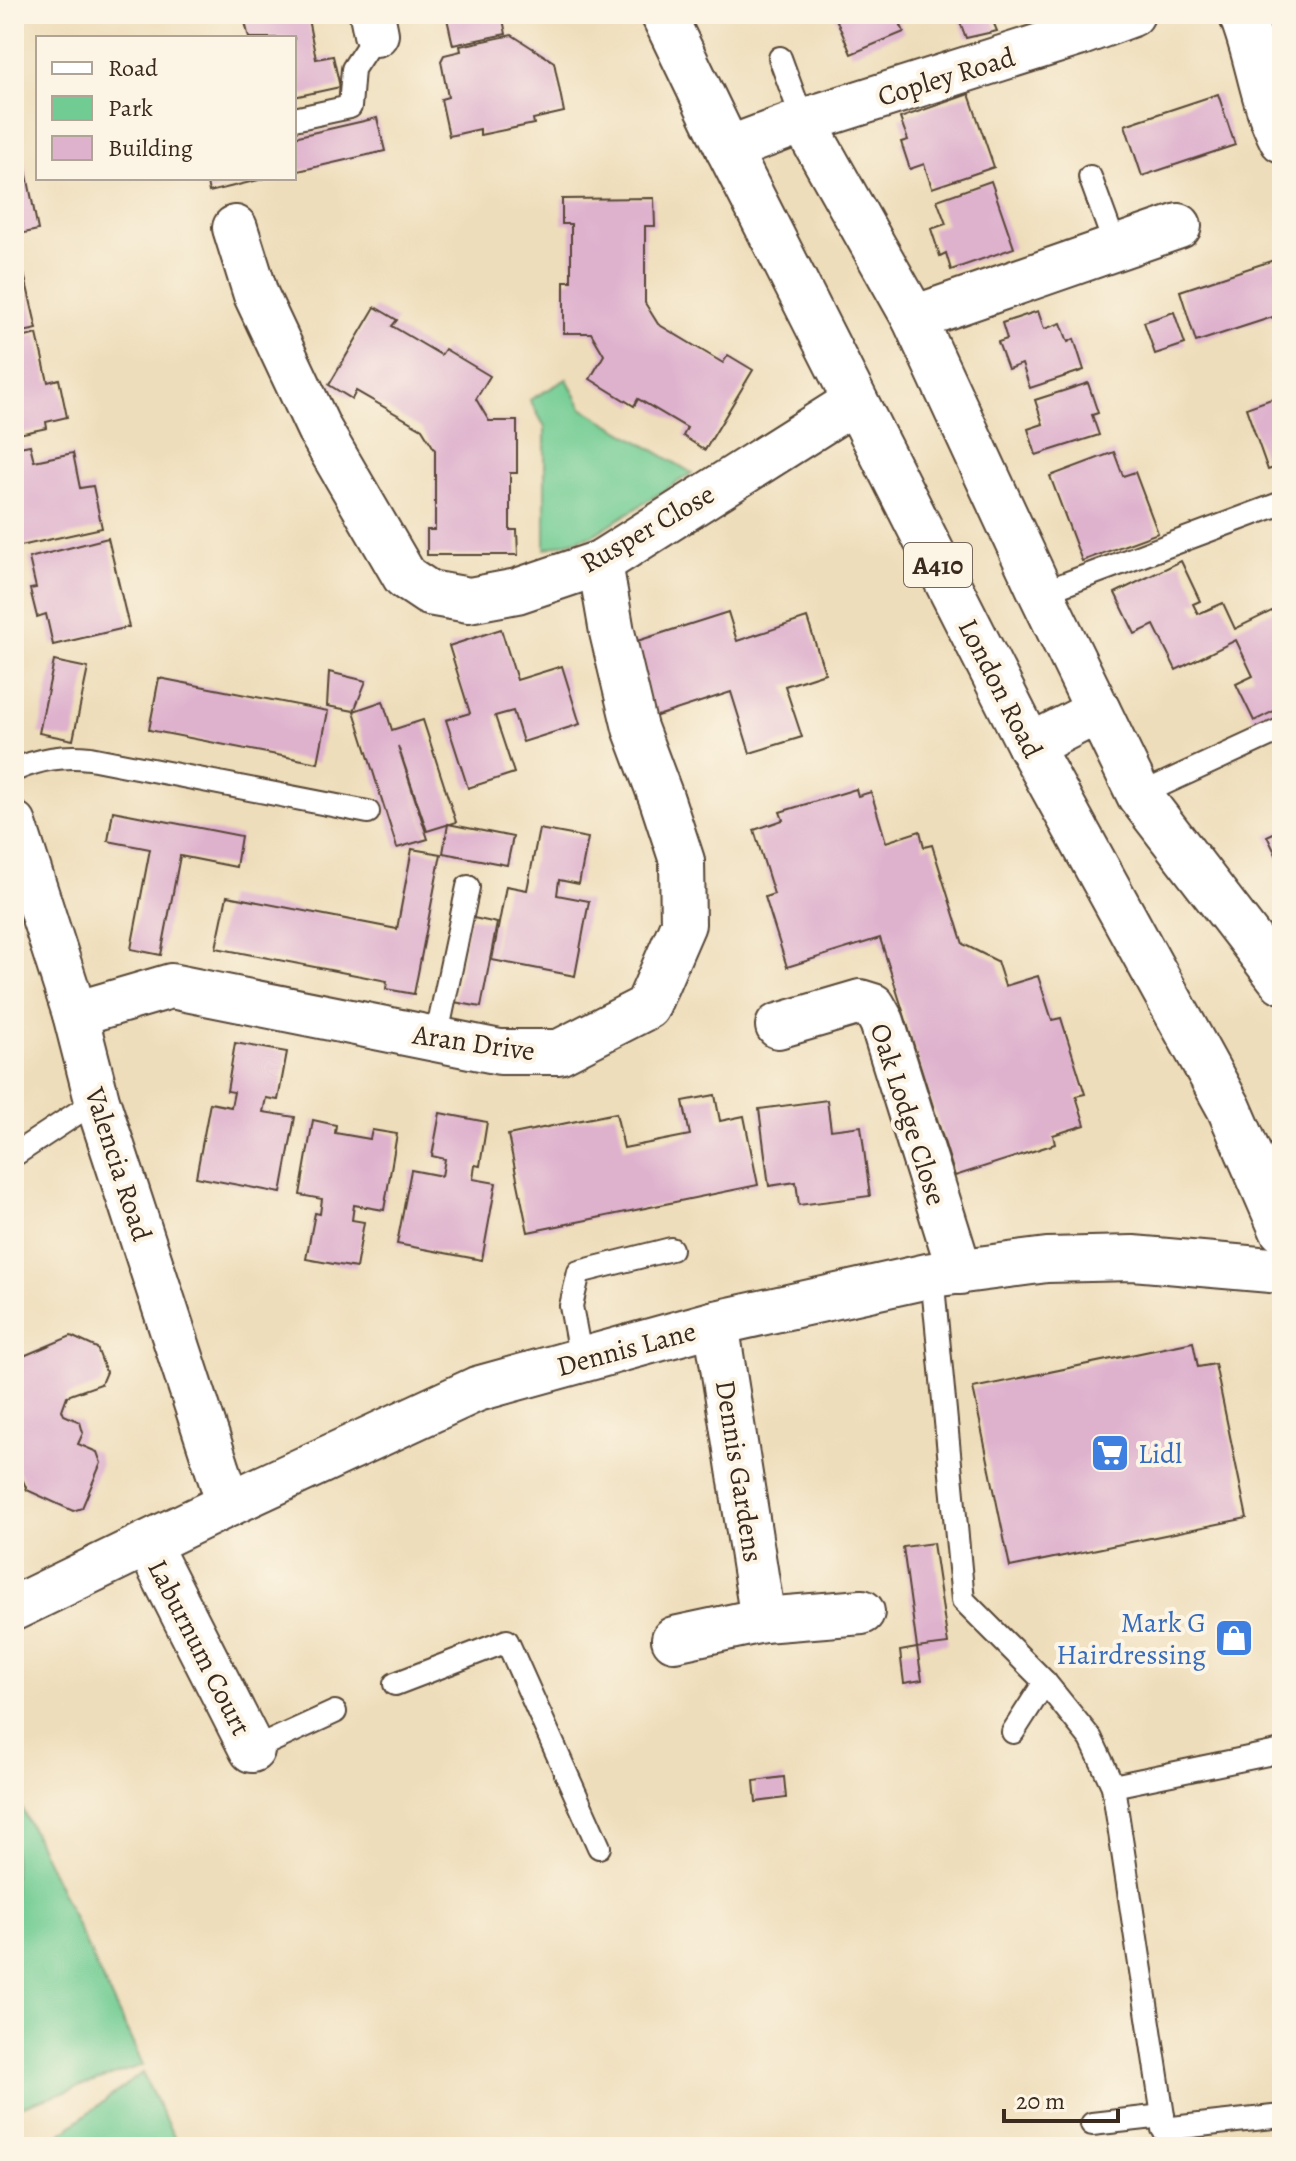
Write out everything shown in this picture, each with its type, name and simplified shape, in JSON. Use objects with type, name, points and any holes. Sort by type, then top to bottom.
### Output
[{"type":"street","name":"London Road","points":[[663,14],[854,402],[1030,746],[1229,1108],[1282,1230]]},
{"type":"street","name":"Copley Road","points":[[728,149],[803,121],[1132,14]]},
{"type":"street","points":[[1241,14],[1250,35],[1269,116],[1282,140]]},
{"type":"street","points":[[803,121],[914,318],[1041,593],[1139,795],[1282,981]]},
{"type":"street","points":[[914,318],[1179,226]]},
{"type":"street","name":"Rusper Close","points":[[235,228],[256,295],[319,429],[405,577],[429,593],[469,600],[517,591],[600,563],[854,402]]},
{"type":"street","name":"Aran Drive","points":[[75,1014],[171,986],[500,1052],[559,1052],[647,1007],[683,924],[682,861],[635,728],[612,632],[600,563]]},
{"type":"street","points":[[1030,746],[1098,711]]},
{"type":"street","name":"Valencia Road","points":[[14,824],[75,1014],[97,1100],[229,1504]]},
{"type":"street","name":"Oak Lodge Close","points":[[778,1026],[860,1002],[873,1006],[882,1022],[946,1274]]},
{"type":"street","name":"Dennis Lane","points":[[14,1608],[477,1389],[716,1323],[946,1274],[1047,1260],[1133,1258],[1282,1271]]},
{"type":"street","name":"Dennis Gardens","points":[[716,1323],[763,1620]]},
{"type":"street","name":"Laburnum Court","points":[[148,1545],[252,1750]]},
{"type":"street","points":[[674,1639],[763,1620],[862,1612]]},
{"type":"lane","points":[[296,119],[350,107],[353,69],[374,24]]},
{"type":"lane","points":[[780,58],[803,121]]},
{"type":"lane","points":[[1090,177],[1116,248]]},
{"type":"lane","points":[[1041,593],[1282,503]]},
{"type":"lane","points":[[1139,795],[1282,729]]},
{"type":"lane","points":[[14,770],[35,761],[63,756],[90,758],[368,812]]},
{"type":"lane","points":[[436,1039],[468,887]]},
{"type":"lane","points":[[14,1155],[97,1100]]},
{"type":"lane","points":[[581,1360],[571,1306],[579,1272],[671,1249]]},
{"type":"lane","points":[[946,1274],[963,1600],[1045,1682],[1091,1739],[1113,1786],[1162,2131]]},
{"type":"lane","points":[[395,1684],[507,1641],[599,1847]]},
{"type":"lane","points":[[1013,1732],[1045,1682]]},
{"type":"lane","points":[[252,1750],[335,1712]]},
{"type":"lane","points":[[1113,1786],[1282,1751]]},
{"type":"lane","points":[[1092,2124],[1162,2131],[1282,2116]]},
{"type":"green space","points":[[567,379],[582,408],[692,473],[593,535],[545,549],[545,427],[530,400]]},
{"type":"green space","points":[[14,1792],[143,2065],[14,2109]]},
{"type":"green space","points":[[142,2073],[179,2147],[43,2147]]},
{"type":"building","points":[[239,14],[307,14],[316,59],[333,56],[340,87],[296,97],[296,36],[248,36],[244,18],[240,19]]},
{"type":"building","points":[[446,14],[502,14],[506,34],[453,45]]},
{"type":"building","points":[[834,14],[896,14],[904,32],[851,54]]},
{"type":"building","points":[[957,14],[990,14],[997,31],[966,38]]},
{"type":"building","points":[[512,35],[554,62],[564,112],[533,119],[534,124],[480,135],[480,129],[449,136],[441,99],[448,97],[441,61],[444,55],[461,51],[460,46]]},
{"type":"building","points":[[969,94],[994,167],[932,188],[924,164],[910,169],[901,142],[908,140],[900,118]]},
{"type":"building","points":[[1218,94],[1235,145],[1142,176],[1125,125]]},
{"type":"building","points":[[377,118],[385,151],[296,172],[296,137]]},
{"type":"building","points":[[21,145],[38,230],[15,235],[37,329],[14,334],[14,147]]},
{"type":"building","points":[[206,180],[259,180],[209,192]]},
{"type":"building","points":[[991,181],[1014,248],[951,270],[946,253],[940,256],[931,229],[946,224],[937,200]]},
{"type":"building","points":[[654,198],[655,226],[645,226],[645,303],[658,324],[723,363],[728,355],[753,370],[705,450],[683,436],[687,428],[638,399],[634,406],[590,379],[604,355],[591,333],[564,333],[564,281],[571,281],[571,224],[562,224],[562,199]]},
{"type":"building","points":[[1274,260],[1282,285],[1282,314],[1196,342],[1180,291]]},
{"type":"building","points":[[375,307],[397,320],[392,326],[441,355],[445,349],[490,376],[476,399],[489,421],[517,421],[517,473],[510,473],[510,530],[517,530],[518,555],[427,555],[427,530],[435,530],[435,450],[422,429],[356,391],[352,399],[329,385]]},
{"type":"building","points":[[1038,311],[1044,329],[1061,323],[1068,342],[1074,339],[1084,370],[1030,388],[1022,364],[1008,369],[998,342],[1007,339],[1002,323]]},
{"type":"building","points":[[1174,312],[1185,344],[1155,354],[1144,322]]},
{"type":"building","points":[[37,334],[48,382],[59,379],[67,417],[46,422],[47,428],[14,435],[14,340]]},
{"type":"building","points":[[1088,383],[1098,413],[1092,415],[1099,435],[1036,455],[1028,429],[1043,424],[1035,400]]},
{"type":"building","points":[[1277,397],[1282,412],[1282,465],[1268,470],[1246,408]]},
{"type":"building","points":[[30,445],[34,461],[73,453],[80,488],[93,486],[102,528],[16,547],[14,448]]},
{"type":"building","points":[[1114,452],[1123,476],[1135,472],[1158,533],[1082,561],[1050,476]]},
{"type":"building","points":[[108,538],[129,627],[53,645],[46,614],[37,617],[30,589],[36,588],[29,558]]},
{"type":"building","points":[[1181,561],[1200,601],[1193,604],[1198,614],[1223,603],[1235,629],[1282,606],[1282,707],[1254,721],[1236,684],[1253,676],[1236,640],[1176,670],[1154,625],[1135,634],[1115,593]]},
{"type":"building","points":[[728,612],[737,641],[807,618],[825,673],[785,686],[802,737],[750,753],[731,692],[654,717],[631,643]]},
{"type":"building","points":[[501,629],[517,680],[562,666],[580,724],[523,742],[513,711],[495,716],[514,773],[468,788],[446,720],[470,713],[449,646]]},
{"type":"building","points":[[54,661],[88,668],[73,740],[39,733]]},
{"type":"building","points":[[329,672],[366,681],[354,711],[327,706]]},
{"type":"building","points":[[159,678],[328,711],[318,763],[149,730]]},
{"type":"building","points":[[383,701],[392,730],[423,720],[456,822],[427,831],[398,746],[428,839],[397,848],[354,711]]},
{"type":"building","points":[[856,789],[858,796],[871,792],[886,842],[920,831],[924,847],[932,845],[963,944],[997,961],[1005,986],[1038,976],[1052,1020],[1061,1018],[1085,1094],[1076,1096],[1085,1125],[1053,1135],[1055,1144],[955,1176],[880,938],[787,967],[765,897],[774,894],[754,830],[783,820],[780,812]]},
{"type":"building","points":[[113,811],[241,836],[236,867],[180,856],[161,955],[131,949],[150,849],[108,841]]},
{"type":"building","points":[[448,824],[513,837],[507,865],[443,853]]},
{"type":"building","points":[[539,829],[588,838],[579,884],[559,880],[557,895],[589,901],[575,976],[492,960],[506,886],[527,890]]},
{"type":"building","points":[[1282,829],[1282,867],[1267,836]]},
{"type":"building","points":[[412,849],[441,854],[414,994],[386,989],[387,981],[216,948],[227,896],[397,929]]},
{"type":"building","points":[[469,917],[497,923],[481,1007],[454,1002]]},
{"type":"building","points":[[235,1043],[287,1052],[278,1100],[266,1098],[263,1112],[295,1117],[281,1193],[196,1177],[210,1103],[231,1107],[234,1092],[227,1091]]},
{"type":"building","points":[[715,1095],[720,1121],[744,1116],[758,1185],[528,1232],[508,1135],[616,1113],[624,1148],[690,1135],[683,1101]]},
{"type":"building","points":[[827,1100],[831,1130],[861,1126],[870,1196],[799,1205],[796,1182],[769,1186],[759,1109]]},
{"type":"building","points":[[440,1113],[487,1122],[480,1166],[475,1165],[473,1179],[496,1183],[482,1260],[397,1244],[411,1170],[442,1176],[445,1159],[432,1156]]},
{"type":"building","points":[[313,1120],[336,1125],[335,1133],[370,1139],[372,1130],[397,1134],[384,1210],[354,1205],[352,1220],[364,1222],[356,1268],[306,1259],[315,1213],[320,1214],[322,1199],[300,1195]]},
{"type":"building","points":[[71,1336],[97,1348],[106,1372],[101,1384],[67,1396],[62,1410],[64,1415],[80,1422],[83,1433],[78,1444],[97,1452],[101,1463],[82,1508],[73,1511],[27,1490],[14,1460],[14,1360]]},
{"type":"building","name":"Lidl","points":[[1193,1342],[1198,1367],[1215,1364],[1247,1518],[1010,1567],[973,1388]]},
{"type":"building","points":[[933,1543],[948,1644],[917,1648],[903,1547]]},
{"type":"building","points":[[917,1648],[922,1680],[904,1683],[900,1651]]},
{"type":"building","points":[[784,1777],[786,1798],[756,1802],[754,1781]]},
{"type":"place","name":"Lidl","points":[[1110,1453]]},
{"type":"place","name":"Mark G Hairdressing","points":[[1234,1638]]}]
